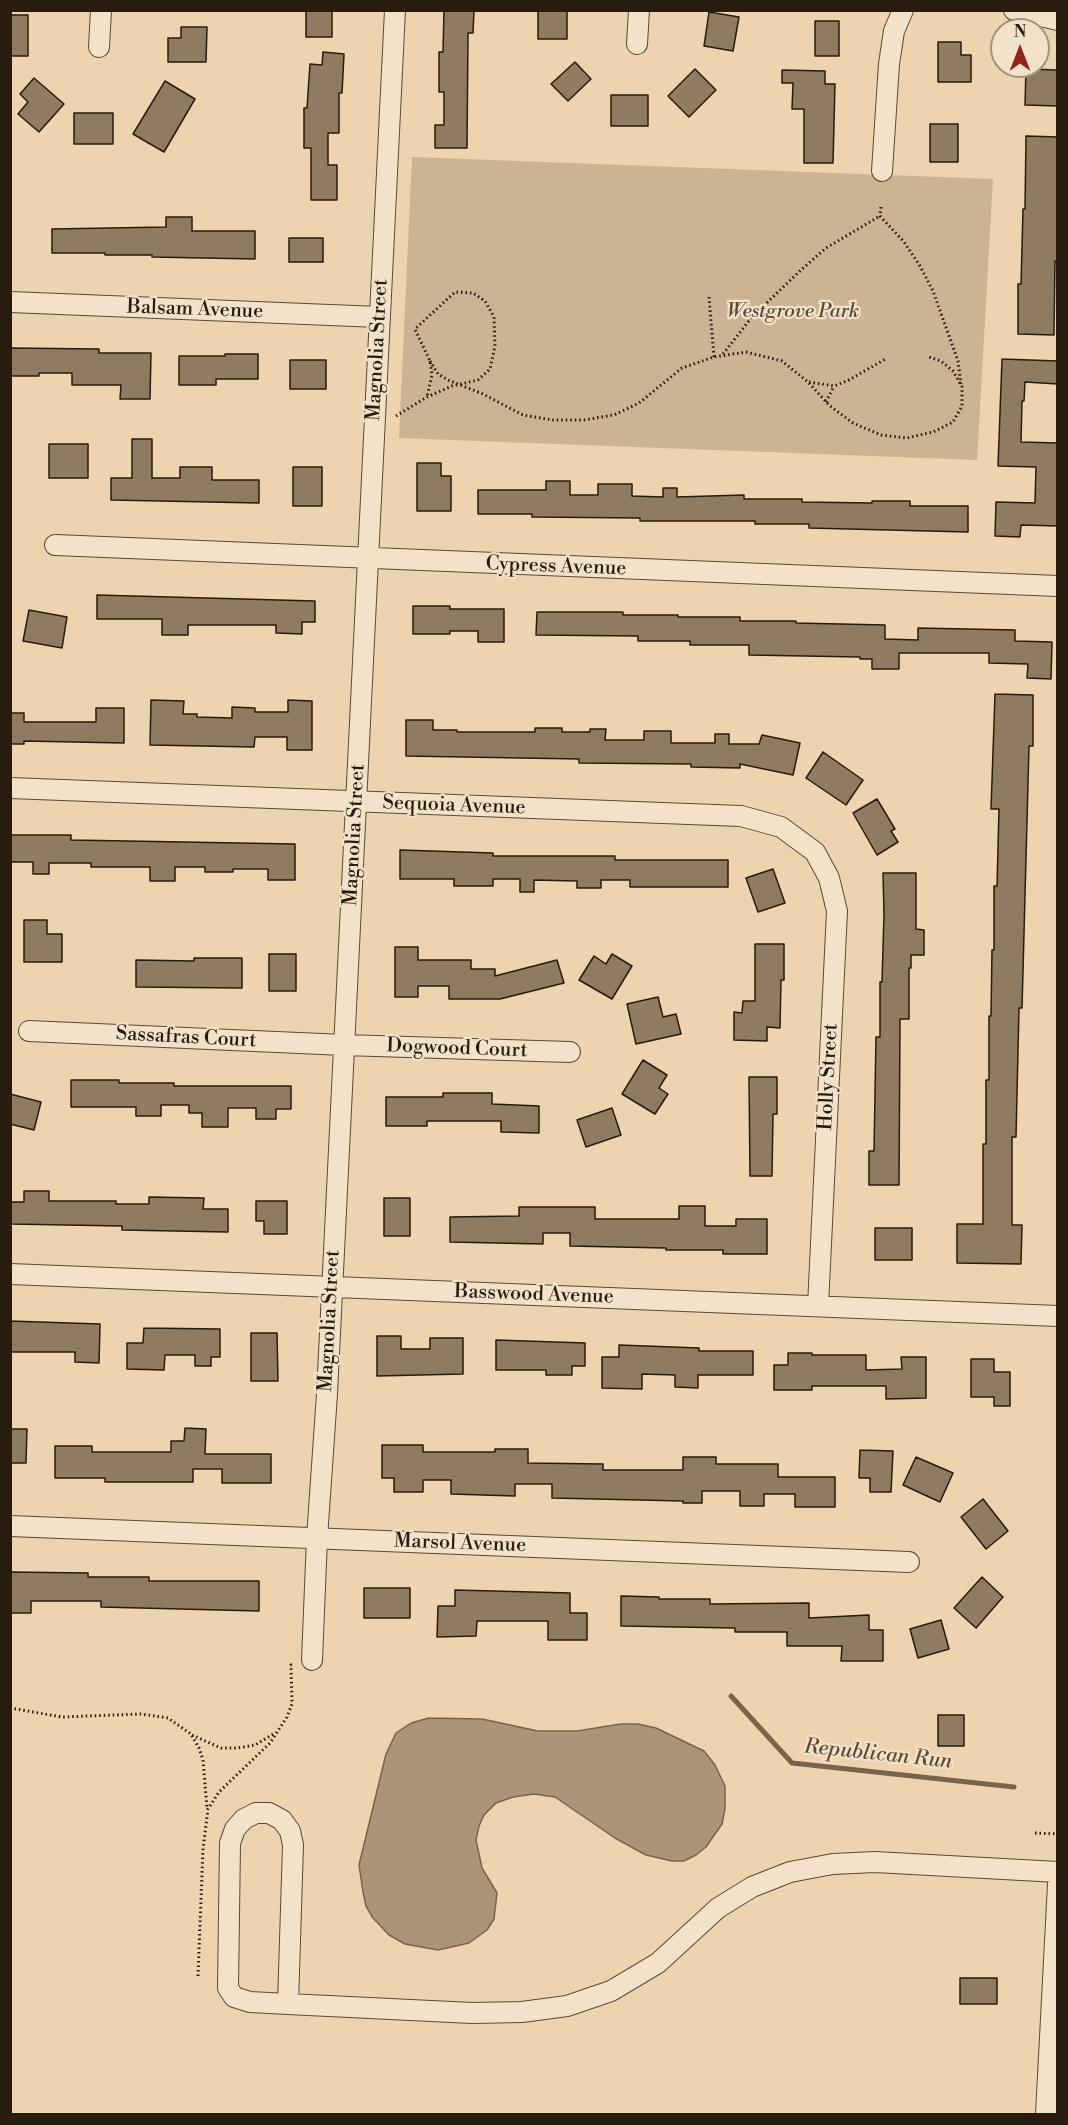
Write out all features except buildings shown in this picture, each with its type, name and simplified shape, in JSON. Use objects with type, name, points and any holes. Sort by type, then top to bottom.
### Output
[{"type":"street","points":[[99,47],[101,10]]},
{"type":"street","name":"Magnolia Street","points":[[312,1660],[357,801],[394,10]]},
{"type":"street","points":[[638,44],[639,10]]},
{"type":"street","points":[[882,171],[889,64],[894,31],[903,10]]},
{"type":"street","points":[[1014,10],[1058,20]]},
{"type":"street","name":"Balsam Avenue","points":[[10,302],[379,317]]},
{"type":"street","name":"Cypress Avenue","points":[[55,545],[1058,586]]},
{"type":"street","name":"Sequoia Avenue","points":[[10,788],[741,816],[781,827],[815,852]]},
{"type":"street","name":"Holly Street","points":[[815,852],[829,878],[837,911],[818,1306]]},
{"type":"street","name":"Sassafras Court","points":[[29,1031],[344,1045]]},
{"type":"street","name":"Dogwood Court","points":[[344,1045],[570,1052]]},
{"type":"street","name":"Basswood Avenue","points":[[10,1274],[1058,1316]]},
{"type":"street","name":"Marsol Avenue","points":[[10,1526],[909,1562]]},
{"type":"street","points":[[288,2004],[293,1845],[290,1831],[282,1820],[269,1813],[256,1813],[244,1819],[235,1829],[230,1843],[228,1988],[234,1997],[250,2002],[288,2004],[472,2013],[522,2012],[567,2006],[611,1991],[658,1963],[718,1908],[752,1887],[790,1872],[833,1863],[875,1862],[1058,1872]]},
{"type":"street","points":[[1046,2115],[1058,1884]]},
{"type":"path","points":[[396,416],[427,397],[461,384],[478,380],[490,369],[495,346],[494,317],[484,301],[473,293],[455,292],[415,329],[430,362],[438,374],[448,380],[461,384],[523,415],[553,420],[584,420],[614,415],[639,403],[682,368],[714,357],[746,352],[782,362],[853,423],[880,435],[907,438],[933,432],[953,422],[962,406],[958,362],[933,291],[920,266],[880,216],[881,207]]},
{"type":"path","points":[[722,356],[752,317],[802,268],[826,249],[880,216]]},
{"type":"path","points":[[709,297],[714,357]]},
{"type":"path","points":[[929,357],[953,371],[962,387]]},
{"type":"path","points":[[808,382],[834,386],[887,358]]},
{"type":"path","points":[[427,397],[432,375],[430,362]]},
{"type":"path","points":[[826,402],[834,386]]},
{"type":"path","points":[[10,1708],[62,1717],[154,1715],[168,1718],[191,1734],[222,1748],[237,1749],[255,1745],[277,1732]]},
{"type":"path","points":[[191,1734],[203,1760],[208,1812]]},
{"type":"path","points":[[1035,1833],[1058,1834]]},
{"type":"green space","name":"Westgrove Park","points":[[412,157],[993,179],[977,460],[399,438]]},
{"type":"shaded area","points":[[429,1718],[482,1719],[538,1731],[577,1731],[621,1724],[638,1724],[656,1728],[704,1751],[715,1765],[725,1786],[725,1809],[722,1824],[706,1847],[696,1855],[684,1861],[672,1861],[646,1855],[615,1838],[555,1797],[534,1794],[513,1797],[496,1803],[484,1815],[476,1840],[482,1868],[497,1893],[494,1919],[487,1930],[469,1943],[438,1950],[405,1944],[389,1935],[373,1918],[366,1906],[359,1865],[386,1754],[396,1733],[411,1723]]},
{"type":"waterway","name":"Republican Run","points":[[731,1696],[792,1763],[1014,1787]]}]
